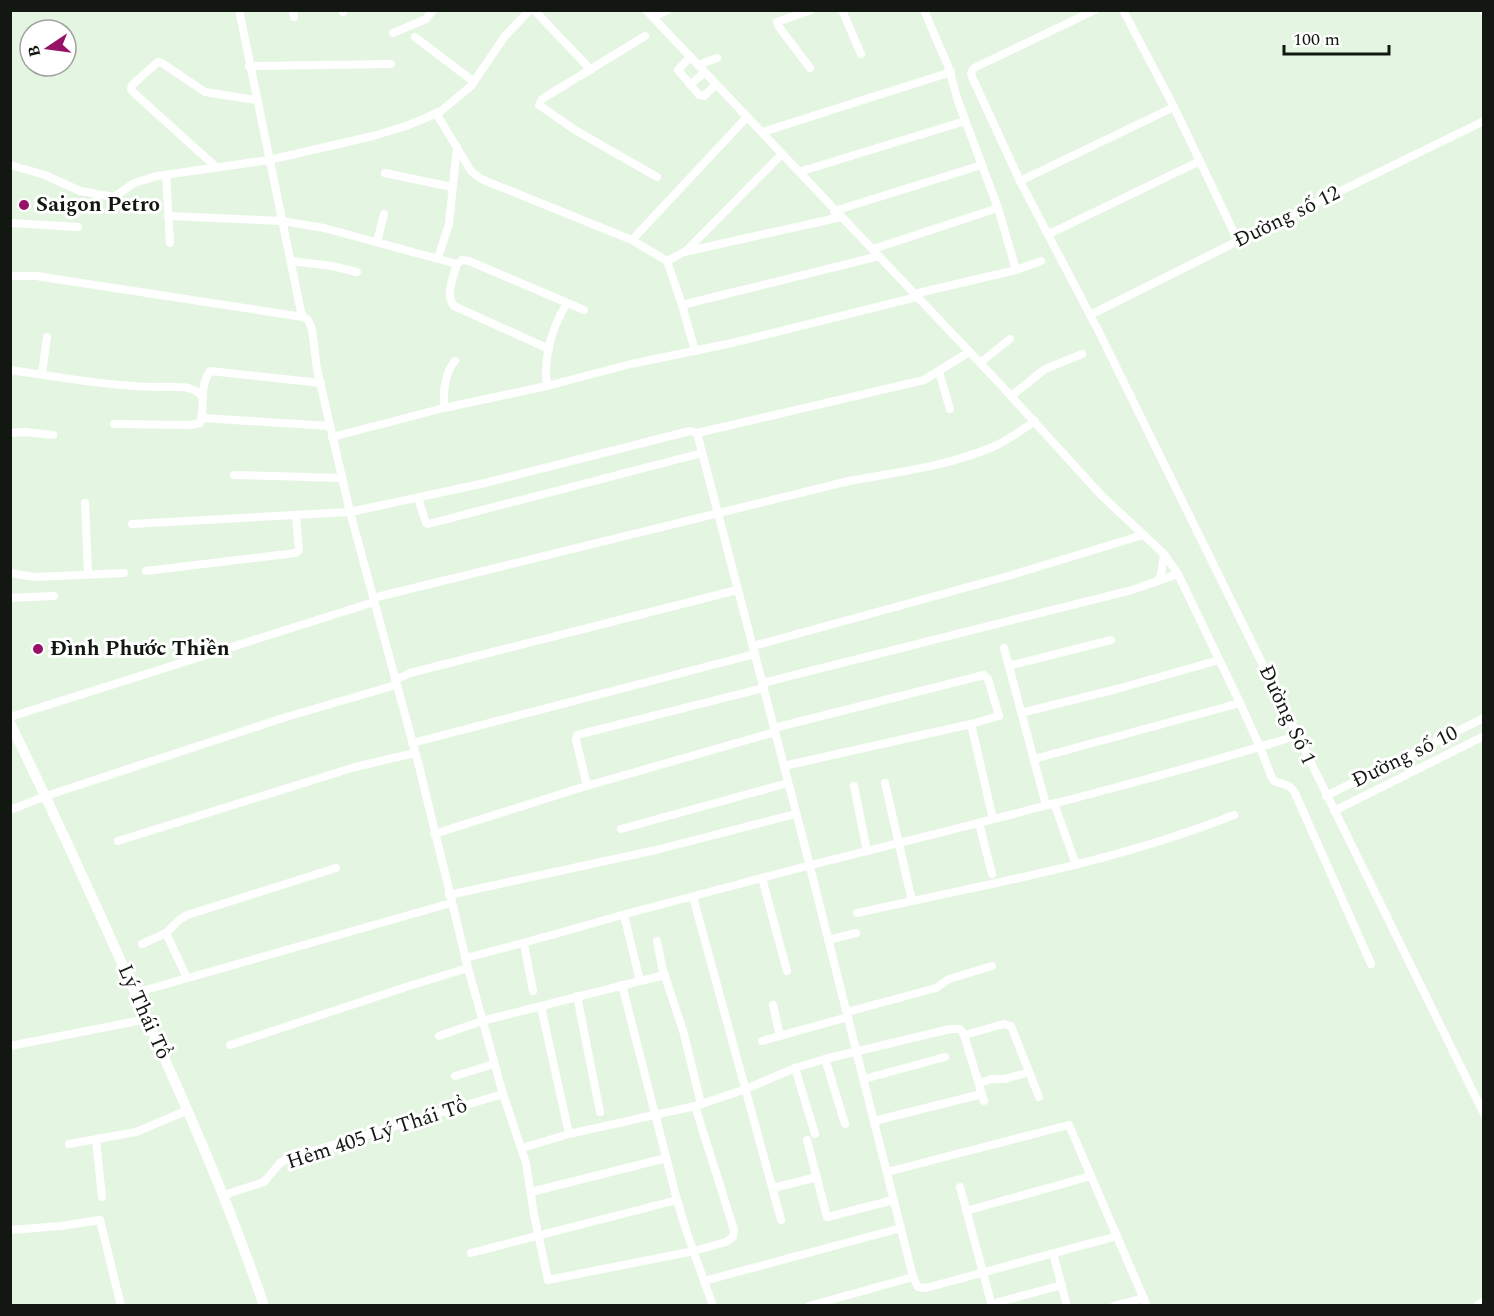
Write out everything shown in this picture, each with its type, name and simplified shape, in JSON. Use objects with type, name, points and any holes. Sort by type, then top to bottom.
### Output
[{"type":"main road","name":"Lý Thái Tổ","points":[[10,723],[46,796],[188,1110],[224,1195],[264,1305]]},
{"type":"main road","points":[[1478,1305],[1484,1303]]},
{"type":"street","points":[[239,10],[303,316]]},
{"type":"street","points":[[393,33],[426,19],[433,10]]},
{"type":"street","points":[[10,165],[45,175],[80,191],[114,197],[134,183],[166,175],[269,160],[373,136],[406,126],[436,113],[456,99],[474,82],[505,36],[532,10],[591,70]]},
{"type":"street","points":[[650,14],[668,10]]},
{"type":"street","points":[[810,68],[778,27],[777,22],[811,10]]},
{"type":"street","points":[[842,10],[861,54]]},
{"type":"street","points":[[924,10],[951,72],[953,85],[998,208],[1016,270]]},
{"type":"street","name":"Đường Số 1","points":[[1095,10],[974,68],[971,73],[1020,181],[1090,315],[1484,1114]]},
{"type":"street","points":[[1123,10],[1174,107],[1238,241]]},
{"type":"street","points":[[650,14],[1035,421],[1101,495],[1164,554],[1178,574],[1240,703],[1271,776],[1294,791],[1371,964]]},
{"type":"street","points":[[645,36],[542,99],[539,105],[575,130],[657,177]]},
{"type":"street","points":[[416,38],[474,82]]},
{"type":"street","points":[[690,57],[678,70],[690,85],[702,96],[716,84]]},
{"type":"street","points":[[698,65],[717,58]]},
{"type":"street","points":[[216,168],[134,92],[131,89],[132,85],[158,62],[206,92],[256,100]]},
{"type":"street","points":[[249,66],[391,64]]},
{"type":"street","points":[[690,85],[705,72]]},
{"type":"street","points":[[763,132],[951,72]]},
{"type":"street","points":[[1020,181],[1174,107]]},
{"type":"street","points":[[436,113],[471,171],[481,179],[632,240],[667,261],[695,351]]},
{"type":"street","points":[[632,240],[747,117]]},
{"type":"street","points":[[799,172],[966,121]]},
{"type":"street","name":"Đường số 12","points":[[1090,315],[1484,121]]},
{"type":"street","points":[[438,258],[449,224],[457,147]]},
{"type":"street","points":[[684,252],[782,154]]},
{"type":"street","points":[[1049,234],[1200,161]]},
{"type":"street","points":[[667,261],[684,252],[838,214],[982,165]]},
{"type":"street","points":[[385,173],[452,187]]},
{"type":"street","points":[[166,175],[170,243]]},
{"type":"street","points":[[873,249],[998,208]]},
{"type":"street","points":[[377,242],[384,214]]},
{"type":"street","points":[[168,216],[282,221],[324,228],[457,264]]},
{"type":"street","points":[[10,223],[78,227]]},
{"type":"street","points":[[682,305],[879,256]]},
{"type":"street","points":[[549,349],[454,306],[449,300],[457,264],[462,260],[469,261],[584,310]]},
{"type":"street","points":[[291,261],[332,266],[357,272]]},
{"type":"street","points":[[332,436],[631,364],[695,351],[1016,270],[1041,261]]},
{"type":"street","points":[[10,276],[36,276],[303,316],[308,320],[312,329],[313,345],[350,512],[415,753],[465,958],[494,1064],[522,1148],[548,1280],[694,1251],[726,1242],[733,1237],[734,1230],[698,1105],[684,1034],[657,941]]},
{"type":"street","points":[[547,386],[545,362],[559,318],[567,303]]},
{"type":"street","points":[[42,374],[47,337]]},
{"type":"street","points":[[980,363],[1010,339]]},
{"type":"street","points":[[132,524],[350,512],[485,483],[690,431],[697,433],[914,383],[930,378],[969,352]]},
{"type":"street","points":[[1011,396],[1045,369],[1082,354]]},
{"type":"street","points":[[444,408],[444,387],[450,368],[455,361]]},
{"type":"street","points":[[10,370],[128,386],[181,387],[197,391],[201,395]]},
{"type":"street","points":[[114,424],[191,425],[200,423],[202,418],[201,395],[210,371],[321,383]]},
{"type":"street","points":[[939,372],[951,409]]},
{"type":"street","points":[[202,418],[330,426]]},
{"type":"street","points":[[10,717],[374,600],[849,480],[925,466],[973,454],[1005,441],[1035,421]]},
{"type":"street","points":[[10,433],[53,435]]},
{"type":"street","points":[[697,433],[775,730],[913,1277],[918,1287],[922,1288],[983,1273],[1117,1236]]},
{"type":"street","points":[[418,498],[426,524],[428,524],[702,453]]},
{"type":"street","points":[[234,475],[342,478]]},
{"type":"street","points":[[85,504],[88,574]]},
{"type":"street","points":[[147,571],[296,553],[300,550],[300,538],[296,514]]},
{"type":"street","points":[[412,743],[754,650],[1143,535]]},
{"type":"street","points":[[1158,581],[1164,554]]},
{"type":"street","points":[[10,573],[35,577],[124,573]]},
{"type":"street","points":[[587,786],[576,740],[577,735],[1132,590],[1178,574]]},
{"type":"street","points":[[10,810],[46,796],[396,682],[410,673],[737,590]]},
{"type":"street","points":[[10,598],[54,596]]},
{"type":"street","points":[[1009,666],[1111,640]]},
{"type":"street","points":[[1004,648],[1034,759],[1076,865]]},
{"type":"street","points":[[1021,713],[1219,660]]},
{"type":"street","points":[[434,834],[775,730],[985,675],[988,679],[998,717],[784,766]]},
{"type":"street","points":[[1034,759],[1240,703]]},
{"type":"street","name":"Đường số 10","points":[[1326,796],[1484,718]]},
{"type":"street","points":[[971,724],[993,819]]},
{"type":"street","points":[[465,958],[524,944],[762,878],[979,823],[1296,736]]},
{"type":"street","name":"Đường số 10","points":[[1334,811],[1484,736]]},
{"type":"street","points":[[118,841],[355,767],[415,753]]},
{"type":"street","points":[[621,829],[788,783]]},
{"type":"street","points":[[885,783],[912,901]]},
{"type":"street","points":[[854,786],[867,851]]},
{"type":"street","points":[[135,993],[450,899],[796,814]]},
{"type":"street","points":[[857,913],[1076,865],[1186,834],[1234,815]]},
{"type":"street","points":[[979,823],[992,874]]},
{"type":"street","points":[[142,944],[166,933],[187,915],[336,868]]},
{"type":"street","points":[[762,878],[787,971]]},
{"type":"street","points":[[693,897],[781,1220]]},
{"type":"street","points":[[624,915],[640,981]]},
{"type":"street","points":[[166,933],[187,978]]},
{"type":"street","points":[[828,940],[856,933]]},
{"type":"street","points":[[524,944],[533,991]]},
{"type":"street","points":[[762,1041],[936,988],[949,979],[992,966]]},
{"type":"street","points":[[230,1045],[468,968]]},
{"type":"street","points":[[439,1035],[482,1021],[665,975]]},
{"type":"street","points":[[622,985],[677,1200],[713,1305]]},
{"type":"street","points":[[577,996],[600,1112]]},
{"type":"street","points":[[773,1005],[780,1036]]},
{"type":"street","points":[[540,1007],[569,1134]]},
{"type":"street","points":[[10,1046],[147,1019]]},
{"type":"street","points":[[964,1035],[1008,1024],[1011,1026],[1039,1097]]},
{"type":"street","points":[[522,1148],[569,1134],[698,1105],[825,1059],[950,1029],[960,1029],[964,1035],[983,1097],[874,1121]]},
{"type":"street","points":[[864,1079],[945,1057]]},
{"type":"street","points":[[825,1059],[845,1124]]},
{"type":"street","points":[[455,1076],[494,1064]]},
{"type":"street","points":[[795,1068],[815,1134]]},
{"type":"street","points":[[979,1083],[1029,1072]]},
{"type":"street","name":"Hẻm 405 Lý Thái Tổ","points":[[224,1195],[264,1182],[280,1163],[289,1158],[503,1094]]},
{"type":"street","points":[[69,1144],[145,1129],[188,1110]]},
{"type":"street","points":[[887,1172],[1069,1125],[1145,1302],[1114,1305]]},
{"type":"street","points":[[96,1140],[102,1197]]},
{"type":"street","points":[[807,1140],[827,1217],[894,1200]]},
{"type":"street","points":[[531,1192],[666,1158]]},
{"type":"street","points":[[966,1210],[1091,1176]]},
{"type":"street","points":[[773,1188],[817,1178]]},
{"type":"street","points":[[960,1187],[991,1305],[1062,1285]]},
{"type":"street","points":[[471,1253],[677,1200]]},
{"type":"street","points":[[10,1230],[99,1220],[121,1305]]},
{"type":"street","points":[[704,1281],[901,1228]]},
{"type":"street","points":[[1053,1253],[1067,1305]]},
{"type":"street","points":[[809,1305],[913,1277]]},
{"type":"place","name":"Saigon Petro","points":[[24,205]]},
{"type":"place","name":"Đình Phước Thiền","points":[[38,649]]}]
